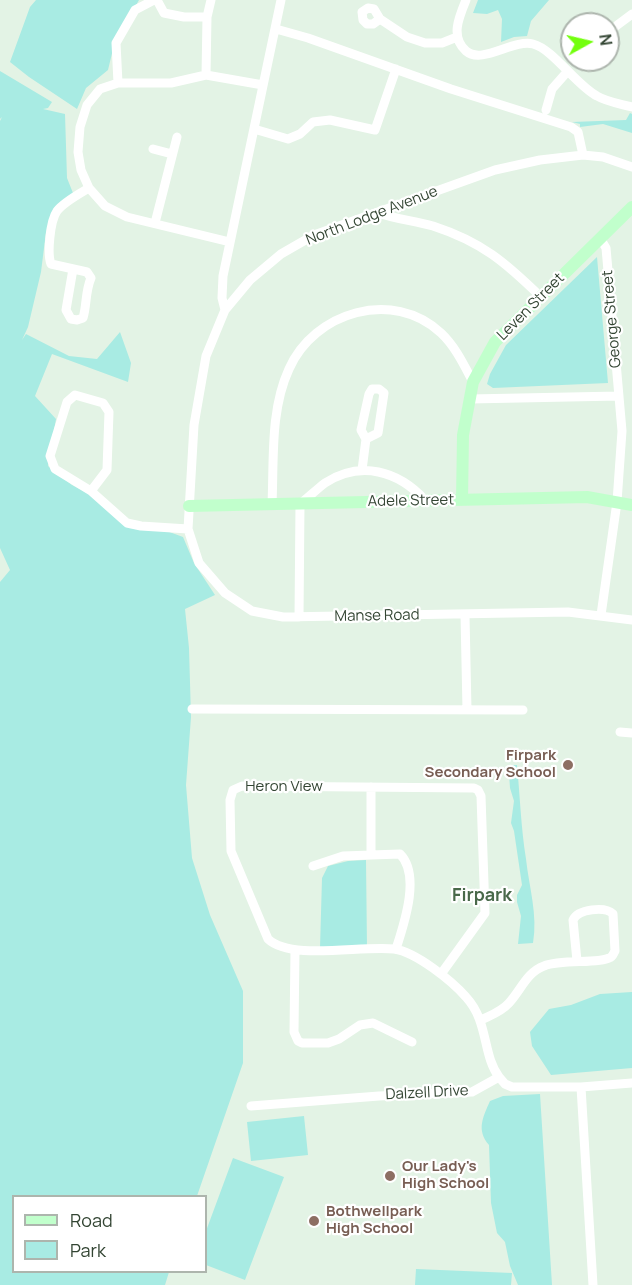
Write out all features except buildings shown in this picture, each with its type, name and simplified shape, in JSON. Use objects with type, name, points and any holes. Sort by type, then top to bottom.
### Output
[{"type":"street","points":[[118,83],[116,43],[135,10],[155,0],[164,13],[184,17],[207,17]]},
{"type":"street","points":[[206,75],[207,17],[211,0]]},
{"type":"street","points":[[225,310],[222,298],[223,276],[281,0]]},
{"type":"street","points":[[466,0],[457,24],[458,37],[466,51],[477,55],[488,54],[514,44],[531,43],[547,51],[560,65]]},
{"type":"street","points":[[380,20],[407,37],[425,43],[442,43],[458,37]]},
{"type":"street","points":[[276,29],[571,127],[578,132],[583,154]]},
{"type":"street","points":[[254,129],[288,140],[300,134],[313,122],[330,120],[375,130],[396,69]]},
{"type":"street","points":[[546,111],[556,83],[567,72],[596,96],[632,107]]},
{"type":"street","points":[[230,242],[127,217],[105,206],[89,188],[81,170],[78,152],[80,127],[87,105],[100,89],[118,83],[171,83],[206,75],[263,85]]},
{"type":"street","points":[[552,92],[562,97]]},
{"type":"street","points":[[155,223],[177,137]]},
{"type":"street","points":[[153,149],[172,154]]},
{"type":"street","name":"North Lodge Avenue","points":[[189,507],[194,425],[206,356],[225,310],[250,280],[281,254],[314,235],[495,170],[583,154],[603,157],[632,167]]},
{"type":"street","points":[[73,269],[66,310],[71,319],[77,320],[83,318],[86,310],[84,302],[86,289],[91,278],[87,272],[51,264],[49,259],[51,231],[57,211],[89,188]]},
{"type":"street","name":"Leven Street","points":[[462,500],[463,435],[473,382],[495,342],[632,207]]},
{"type":"street","points":[[378,213],[398,220],[430,225],[479,245],[505,262],[541,297]]},
{"type":"street","name":"George Street","points":[[600,238],[606,248],[622,431],[616,502],[601,615]]},
{"type":"street","points":[[272,504],[279,396],[297,354],[306,342],[322,329],[351,313],[363,310],[401,311],[421,318],[441,333],[455,351],[473,382]]},
{"type":"street","points":[[362,470],[366,440],[361,430],[369,394],[372,389],[379,389],[384,393],[378,434],[366,440]]},
{"type":"street","points":[[91,491],[107,470],[109,412],[102,403],[75,395],[67,402],[51,456],[51,463],[55,469],[91,491],[127,523],[188,529]]},
{"type":"street","points":[[470,399],[619,396]]},
{"type":"street","points":[[299,617],[300,504],[327,482],[357,470],[383,472],[416,491],[425,500]]},
{"type":"street","name":"Adele Street","points":[[189,507],[587,497],[632,505]]},
{"type":"street","name":"Manse Road","points":[[189,507],[188,529],[200,563],[225,593],[252,611],[284,617],[568,612],[632,620]]},
{"type":"street","points":[[465,615],[467,710]]},
{"type":"street","points":[[192,710],[524,710]]},
{"type":"street","points":[[620,732],[632,734]]},
{"type":"street","name":"Heron View","points":[[441,974],[483,919],[485,913],[481,796],[478,790],[474,788],[242,786],[237,787],[230,794],[231,851],[268,939],[285,949],[295,950],[396,949],[423,961],[468,998],[481,1020],[491,1062],[499,1077]]},
{"type":"street","points":[[371,787],[371,855]]},
{"type":"street","points":[[313,866],[343,856],[400,854],[407,861],[408,912],[396,949]]},
{"type":"street","points":[[481,1020],[504,1008],[530,975],[542,967],[608,959],[613,956],[615,951],[611,911],[580,912],[575,915],[573,920],[577,961]]},
{"type":"street","points":[[295,950],[294,1032],[298,1041],[328,1043],[339,1039],[360,1025],[372,1023],[412,1042]]},
{"type":"street","points":[[499,1077],[513,1087],[581,1087],[632,1083]]},
{"type":"street","name":"Dalzell Drive","points":[[251,1106],[379,1096],[472,1092],[499,1077]]},
{"type":"street","points":[[581,1087],[592,1285]]},
{"type":"green space","points":[[36,0],[139,0],[114,45],[108,70],[86,88],[77,109],[10,62],[30,7]]},
{"type":"green space","points":[[478,0],[549,0],[531,21],[527,36],[514,37],[501,42],[502,19],[498,10],[487,14],[473,13]]},
{"type":"green space","points":[[0,71],[52,102],[48,108],[43,109],[65,114],[67,178],[73,193],[54,208],[46,232],[41,272],[28,327],[22,340],[26,334],[69,356],[97,359],[120,332],[131,363],[128,382],[52,354],[35,396],[56,419],[48,466],[72,485],[110,505],[122,523],[164,530],[183,537],[194,563],[215,595],[185,609],[189,648],[191,717],[186,785],[192,858],[210,915],[243,991],[243,1063],[197,1195],[12,1195],[12,1273],[169,1273],[165,1285],[0,1285],[0,582],[10,570],[0,548],[0,121],[2,117],[0,119]]},
{"type":"green space","points":[[630,113],[632,114],[632,133],[603,124],[580,127],[580,124],[572,122],[626,120]]},
{"type":"green space","points":[[597,257],[608,383],[493,388],[487,384],[506,345]]},
{"type":"green space","points":[[511,765],[517,765],[523,836],[534,912],[533,943],[518,944],[521,916],[517,895],[522,885],[511,823],[514,801],[510,788]]},
{"type":"green space","points":[[366,860],[367,948],[320,948],[322,878],[328,866],[348,861]]},
{"type":"green space","points":[[632,992],[632,1068],[551,1075],[532,1046],[530,1032],[549,1009],[571,1005],[600,994]]},
{"type":"green space","points":[[540,1094],[552,1285],[518,1285],[510,1266],[505,1242],[497,1233],[491,1203],[489,1145],[483,1134],[482,1123],[490,1101],[503,1096]]},
{"type":"green space","points":[[304,1116],[308,1155],[251,1161],[247,1122]]},
{"type":"green space","points":[[233,1158],[284,1177],[245,1280],[207,1265],[207,1228]]},
{"type":"green space","points":[[416,1269],[512,1273],[511,1285],[415,1285]]},
{"type":"place","name":"Firpark Secondary School","points":[[568,765]]},
{"type":"place","name":"Our Lady's High School","points":[[390,1176]]},
{"type":"place","name":"Bothwellpark High School","points":[[314,1221]]},
{"type":"district","name":"Firpark","points":[[482,896]]}]
